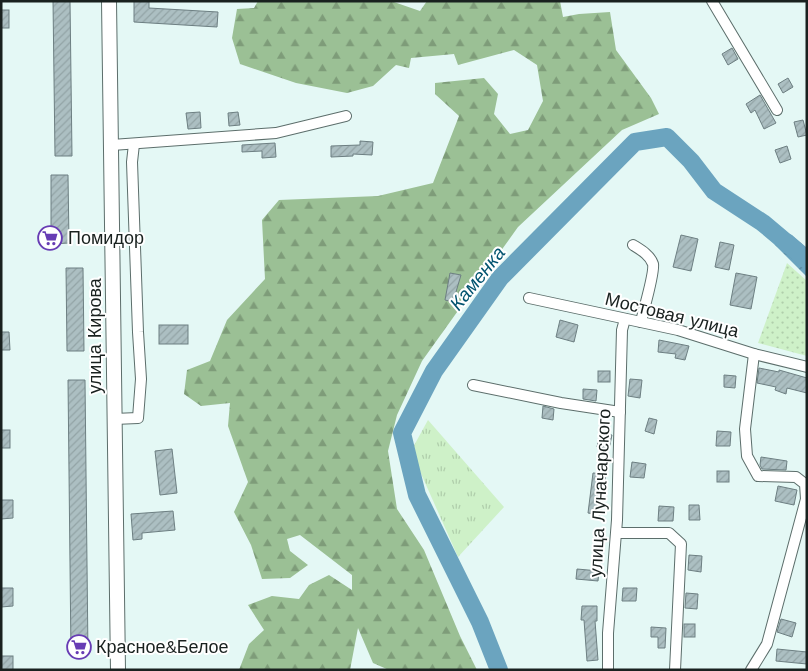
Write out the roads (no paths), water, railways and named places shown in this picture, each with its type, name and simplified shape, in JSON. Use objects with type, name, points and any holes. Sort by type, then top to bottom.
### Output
[{"type":"street","name":"улица Кирова","points":[[109,1],[118,670]]},
{"type":"street","points":[[712,1],[777,110]]},
{"type":"street","points":[[112,145],[276,133],[346,116]]},
{"type":"street","points":[[114,419],[138,418],[141,379],[132,162],[134,144]]},
{"type":"street","points":[[633,245],[646,253],[653,264],[640,322]]},
{"type":"street","name":"Мостовая улица","points":[[529,298],[678,330],[754,354],[807,367]]},
{"type":"street","name":"улица Луначарского","points":[[608,670],[608,633],[617,533],[622,330],[625,319]]},
{"type":"street","points":[[751,670],[767,644],[806,499],[805,484],[796,477],[758,476],[747,456],[745,429],[754,354]]},
{"type":"street","points":[[474,385],[561,403],[620,412]]},
{"type":"street","points":[[617,533],[669,533],[681,544],[675,670]]},
{"type":"water","points":[[763,223],[792,235],[807,248],[807,277],[775,245]]},
{"type":"waterway","name":"Каменка","points":[[499,670],[480,622],[417,495],[402,433],[434,371],[500,278],[635,142],[667,137],[691,161],[714,191],[763,223],[807,260]]},
{"type":"place","name":"Помидор","points":[[50,238]]},
{"type":"place","name":"Красное&Белое","points":[[79,647]]}]
